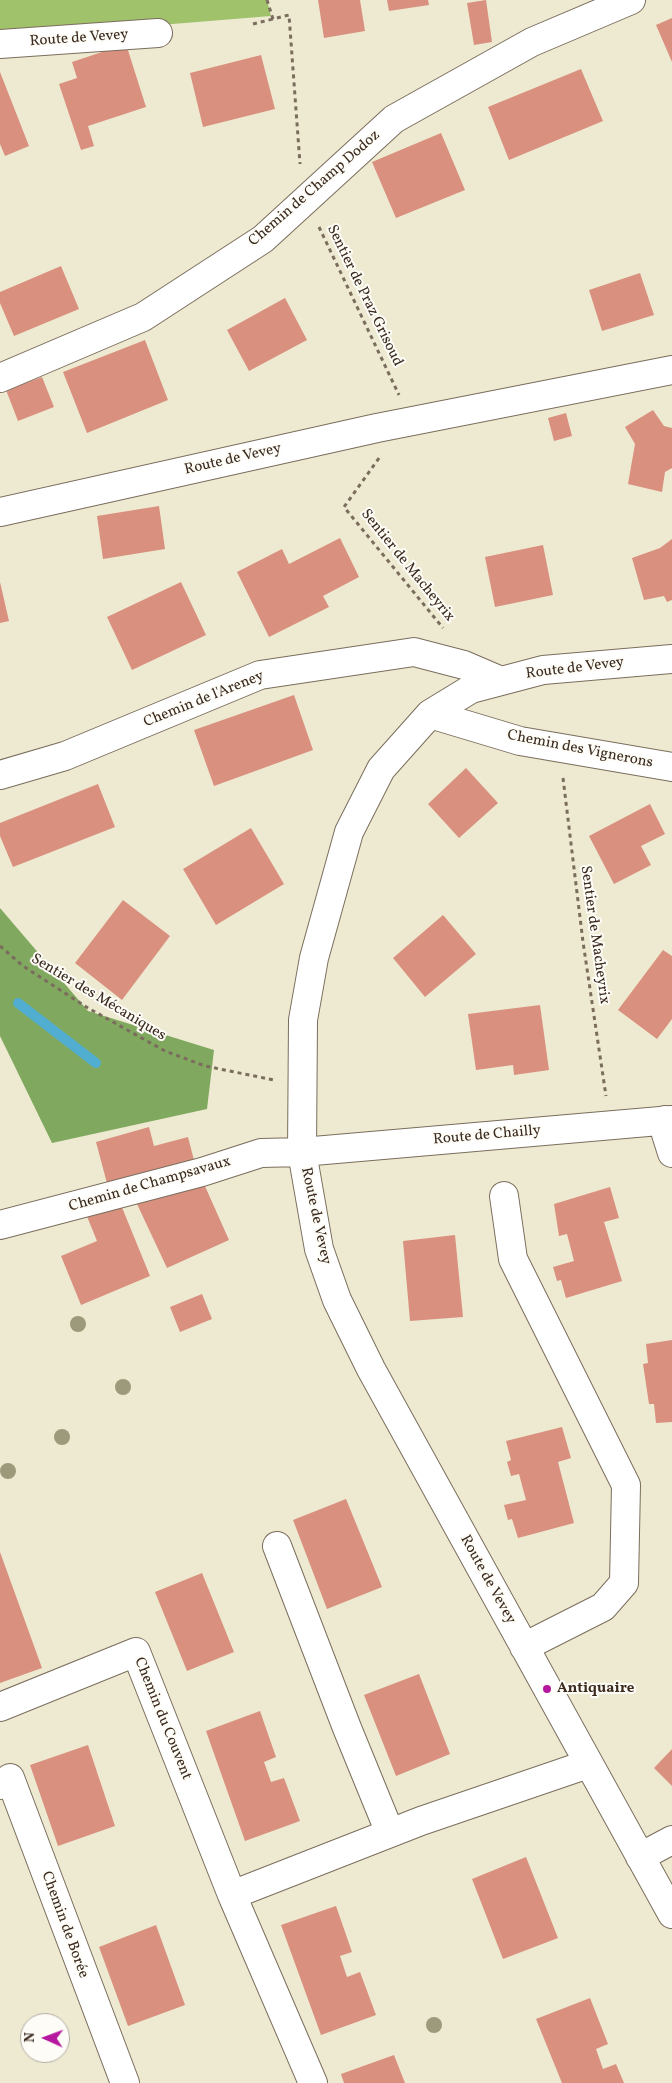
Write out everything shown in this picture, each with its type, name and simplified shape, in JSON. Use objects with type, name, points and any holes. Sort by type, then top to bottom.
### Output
[{"type":"street","name":"Chemin de Champ Dodoz","points":[[0,378],[143,317],[263,238],[394,119],[532,42],[631,0]]},
{"type":"street","name":"Route de Vevey","points":[[0,44],[158,33]]},
{"type":"street","name":"Route de Vevey","points":[[0,512],[377,428],[672,370]]},
{"type":"street","name":"Chemin de l'Areney","points":[[0,775],[65,756],[260,675],[414,652],[464,665],[499,680]]},
{"type":"street","name":"Route de Vevey","points":[[672,659],[543,670],[499,680],[471,689],[430,714],[380,768],[349,832],[314,958],[303,1020],[302,1152],[319,1248],[337,1300],[370,1369],[672,1914]]},
{"type":"street","name":"Chemin des Vignerons","points":[[430,714],[520,741],[672,766]]},
{"type":"street","name":"Route de Chailly","points":[[302,1152],[669,1120]]},
{"type":"street","points":[[669,1120],[666,1134],[672,1153]]},
{"type":"street","name":"Chemin de Champsavaux","points":[[0,1225],[202,1172],[261,1153],[302,1152]]},
{"type":"street","points":[[504,1196],[513,1259],[626,1485],[624,1583],[603,1607],[524,1647]]},
{"type":"street","points":[[277,1546],[347,1728],[390,1833]]},
{"type":"street","name":"Chemin du Couvent","points":[[0,1706],[136,1652],[232,1895],[313,2083]]},
{"type":"street","points":[[232,1895],[390,1833],[588,1764]]},
{"type":"street","name":"Chemin de Borée","points":[[0,1785],[10,1778],[125,2083]]},
{"type":"street","points":[[640,1857],[672,1840]]},
{"type":"path","points":[[267,0],[273,19]]},
{"type":"path","points":[[252,24],[290,16],[300,167]]},
{"type":"path","name":"Sentier de Praz Grisoud","points":[[306,200],[403,402]]},
{"type":"path","name":"Sentier de Macheyrix","points":[[384,452],[344,507],[445,630]]},
{"type":"path","name":"Sentier de Macheyrix","points":[[559,748],[583,942],[601,1055],[609,1124]]},
{"type":"path","name":"Sentier des Mécaniques","points":[[0,946],[23,966],[88,1008],[165,1051],[205,1066],[278,1081]]},
{"type":"green space","points":[[0,0],[267,0],[271,16],[0,38]]},
{"type":"green space","points":[[0,908],[88,1011],[214,1050],[207,1109],[52,1143],[0,1036]]},
{"type":"building","points":[[318,0],[360,0],[365,31],[324,38]]},
{"type":"building","points":[[387,0],[428,0],[429,5],[389,11]]},
{"type":"building","points":[[486,0],[492,42],[474,45],[467,3]]},
{"type":"building","points":[[672,18],[672,62],[656,25]]},
{"type":"building","points":[[126,44],[146,107],[88,126],[94,146],[81,150],[59,84],[77,78],[72,62]]},
{"type":"building","points":[[261,55],[275,109],[203,127],[190,73]]},
{"type":"building","points":[[581,69],[603,121],[509,160],[488,107]]},
{"type":"building","points":[[0,72],[29,146],[5,156],[0,144]]},
{"type":"building","points":[[441,133],[465,190],[396,218],[372,162]]},
{"type":"building","points":[[61,266],[79,309],[14,336],[0,303],[0,292]]},
{"type":"building","points":[[640,273],[654,315],[602,331],[589,290]]},
{"type":"building","points":[[285,298],[307,340],[249,371],[227,330]]},
{"type":"building","points":[[145,340],[168,400],[87,433],[63,372]]},
{"type":"building","points":[[42,377],[54,407],[18,421],[6,390]]},
{"type":"building","points":[[653,410],[664,426],[672,428],[672,468],[665,472],[662,492],[628,484],[635,444],[625,427]]},
{"type":"building","points":[[566,413],[572,436],[554,441],[548,418]]},
{"type":"building","points":[[159,506],[165,549],[103,559],[97,516]]},
{"type":"building","points":[[340,538],[359,577],[323,596],[329,607],[269,637],[237,572],[282,549],[289,564]]},
{"type":"building","points":[[672,539],[672,600],[667,602],[664,596],[644,600],[632,558],[660,548]]},
{"type":"building","points":[[543,545],[553,595],[495,607],[485,557]]},
{"type":"building","points":[[0,582],[9,621],[0,623]]},
{"type":"building","points":[[181,582],[206,635],[132,670],[107,617]]},
{"type":"building","points":[[294,695],[313,750],[214,786],[194,730]]},
{"type":"building","points":[[466,768],[498,803],[459,838],[428,804]]},
{"type":"building","points":[[98,784],[115,827],[13,867],[0,836],[0,823]]},
{"type":"building","points":[[650,804],[665,834],[641,846],[651,865],[614,884],[589,836]]},
{"type":"building","points":[[251,828],[284,884],[216,925],[183,869]]},
{"type":"building","points":[[123,900],[170,936],[122,1000],[75,963]]},
{"type":"building","points":[[443,915],[476,954],[425,997],[393,958]]},
{"type":"building","points":[[663,950],[672,956],[672,1019],[657,1039],[618,1010]]},
{"type":"building","points":[[540,1005],[549,1070],[514,1075],[513,1065],[476,1070],[468,1014]]},
{"type":"building","points":[[149,1127],[154,1146],[188,1137],[195,1164],[108,1187],[96,1142]]},
{"type":"building","points":[[200,1175],[229,1240],[167,1268],[137,1204]]},
{"type":"building","points":[[610,1187],[619,1218],[604,1222],[622,1281],[566,1298],[561,1280],[557,1281],[553,1267],[574,1261],[567,1234],[559,1236],[554,1204]]},
{"type":"building","points":[[119,1200],[150,1276],[81,1305],[61,1256],[97,1241],[86,1214]]},
{"type":"building","points":[[455,1235],[463,1317],[410,1321],[403,1241]]},
{"type":"building","points":[[202,1294],[212,1319],[180,1332],[170,1307]]},
{"type":"building","points":[[672,1340],[672,1422],[656,1423],[654,1404],[649,1404],[643,1364],[648,1363],[646,1344]]},
{"type":"building","points":[[562,1427],[571,1458],[558,1462],[574,1523],[518,1538],[512,1519],[508,1520],[504,1505],[526,1500],[519,1474],[511,1476],[507,1462],[511,1460],[506,1441]]},
{"type":"building","points":[[346,1499],[382,1587],[327,1609],[293,1520]]},
{"type":"building","points":[[0,1552],[42,1668],[0,1683]]},
{"type":"building","points":[[202,1573],[234,1652],[187,1671],[155,1592]]},
{"type":"building","points":[[419,1674],[450,1754],[396,1776],[364,1695]]},
{"type":"building","points":[[260,1711],[276,1757],[264,1762],[271,1782],[284,1778],[300,1821],[245,1841],[206,1731]]},
{"type":"building","points":[[88,1745],[115,1826],[58,1846],[30,1765]]},
{"type":"building","points":[[672,1749],[672,1786],[654,1768]]},
{"type":"building","points":[[526,1857],[558,1938],[503,1959],[472,1879]]},
{"type":"building","points":[[336,1906],[352,1952],[340,1956],[347,1977],[360,1972],[376,2015],[321,2035],[281,1925]]},
{"type":"building","points":[[156,1925],[185,2005],[128,2026],[99,1947]]},
{"type":"building","points":[[590,1998],[608,2044],[596,2049],[603,2069],[616,2064],[624,2083],[562,2083],[536,2019]]},
{"type":"building","points":[[394,2055],[405,2083],[344,2083],[341,2074]]},
{"type":"waterway","points":[[18,1003],[96,1063]]},
{"type":"place","name":"Antiquaire","points":[[547,1689]]}]
